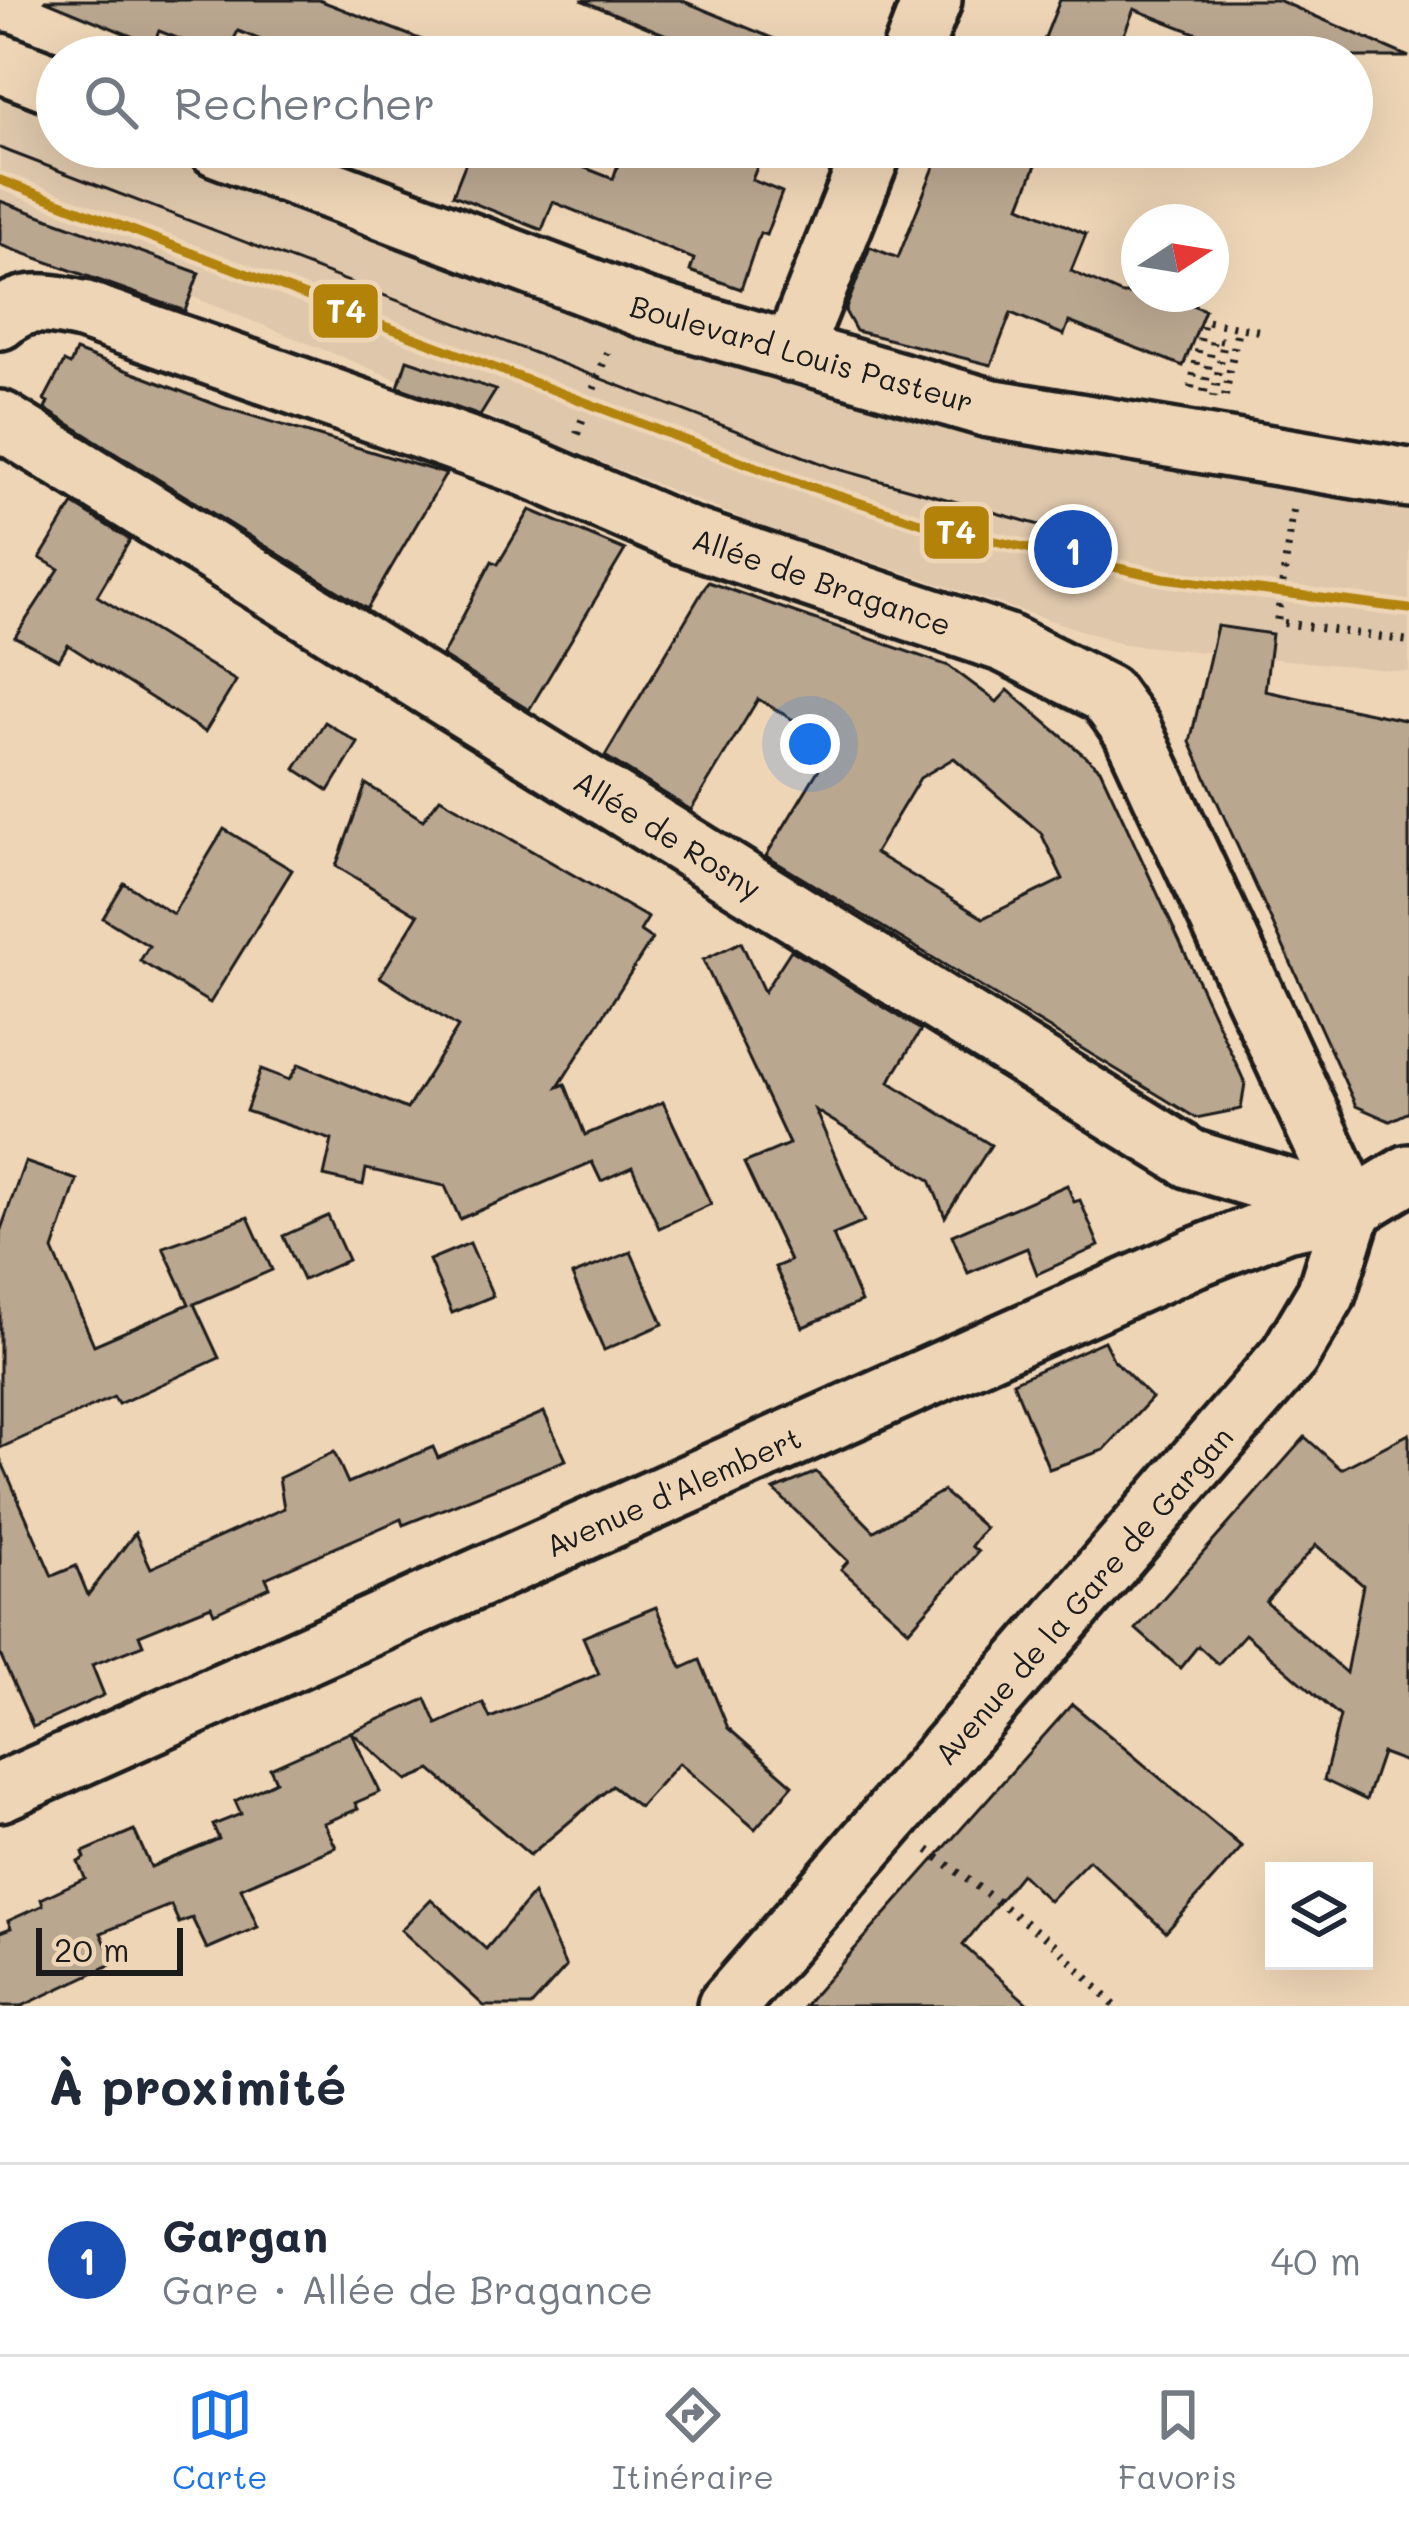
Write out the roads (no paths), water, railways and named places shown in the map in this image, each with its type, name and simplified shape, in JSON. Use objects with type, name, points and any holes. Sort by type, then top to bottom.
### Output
[{"type":"street","points":[[918,36],[932,0]]},
{"type":"street","points":[[0,63],[36,77]]},
{"type":"street","name":"Boulevard Louis Pasteur","points":[[272,168],[584,287],[989,408],[1236,453],[1409,478]]},
{"type":"street","points":[[792,352],[866,168]]},
{"type":"street","name":"Allée de Bragance","points":[[0,320],[10,310],[39,301],[82,310],[527,467],[684,535],[1005,643],[1106,694],[1132,730],[1354,1208]]},
{"type":"street","name":"Allée de Rosny","points":[[0,420],[1191,1159],[1354,1208]]},
{"type":"street","points":[[1354,1208],[1409,1174]]},
{"type":"street","name":"Avenue d'Alembert","points":[[0,1792],[1193,1258],[1285,1222],[1354,1208]]},
{"type":"street","name":"Avenue de la Gare de Gargan","points":[[728,2006],[1290,1355],[1326,1294],[1354,1208]]},
{"type":"tram line","points":[[0,148],[36,162]]},
{"type":"tram line","points":[[52,168],[831,467],[1043,526]]},
{"type":"place","name":"Gargan","points":[[1073,549]]}]
